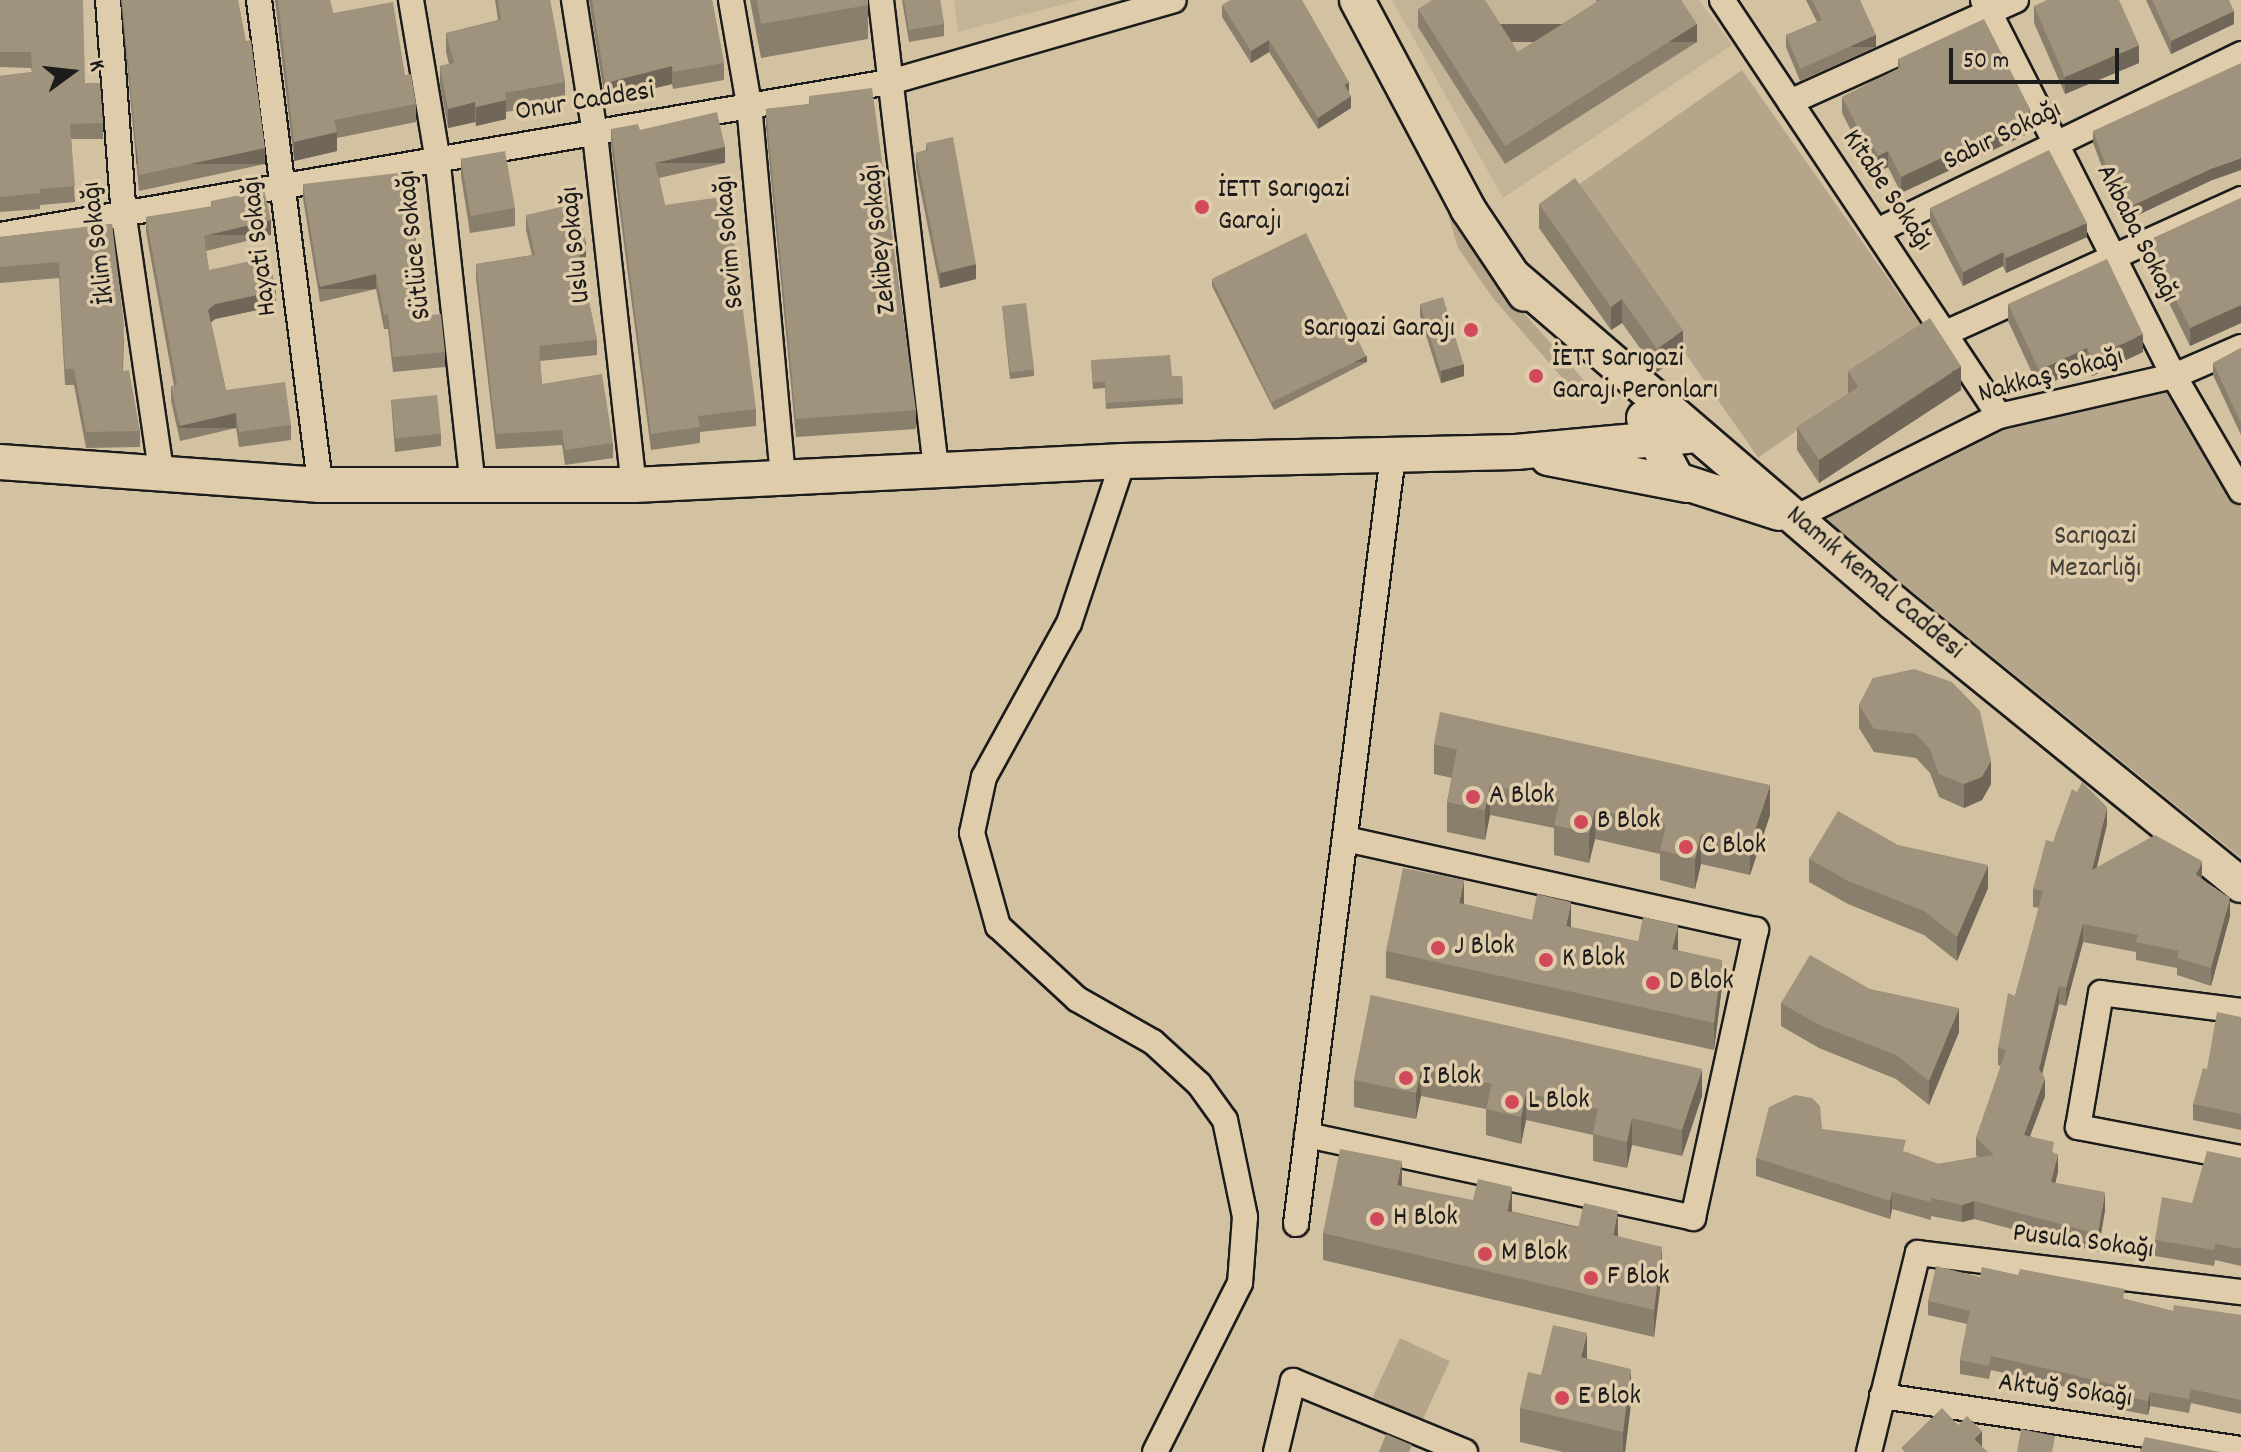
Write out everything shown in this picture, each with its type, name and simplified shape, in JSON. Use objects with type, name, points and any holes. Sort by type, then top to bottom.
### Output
[{"type":"main road","name":"Namık Kemal Caddesi","points":[[1357,0],[1468,209],[1536,312],[1637,408],[1689,439],[1795,518],[2241,885]]},
{"type":"main road","name":"Namık Kemal Caddesi","points":[[1513,276],[1689,439]]},
{"type":"main road","name":"Namık Kemal Caddesi","points":[[1684,480],[1689,439]]},
{"type":"main road","points":[[0,462],[162,477],[320,485],[634,485],[1123,461],[1516,452],[1689,439],[1719,459],[1716,475],[1684,480]]},
{"type":"main road","points":[[1516,452],[1684,480],[1795,518]]},
{"type":"street","name":"İklim Sokağı","points":[[108,0],[124,217],[162,477]]},
{"type":"street","name":"Hayati Sokağı","points":[[259,0],[320,485]]},
{"type":"street","name":"Sütlüce Sokağı","points":[[411,0],[437,156],[473,485]]},
{"type":"street","name":"Uslu Sokağı","points":[[574,0],[595,134],[634,485]]},
{"type":"street","name":"Sevim Sokağı","points":[[731,0],[749,104],[783,480]]},
{"type":"street","name":"Zekibey Sokağı","points":[[881,0],[894,81],[936,471]]},
{"type":"street","name":"Onur Caddesi","points":[[0,235],[124,217],[285,188],[437,156],[595,134],[749,104],[894,81],[1174,0]]},
{"type":"street","points":[[1790,102],[1986,5],[2016,0]]},
{"type":"street","name":"Kitabe Sokağı","points":[[1730,2],[1790,102],[1999,416]]},
{"type":"street","name":"Akbaba Sokağı","points":[[1986,5],[2174,376],[2241,490]]},
{"type":"street","name":"Sabır Sokağı","points":[[1877,231],[2241,54]]},
{"type":"street","points":[[1946,333],[2113,254],[2241,199]]},
{"type":"street","name":"Nakkaş Sokağı","points":[[1795,518],[1999,416],[2174,376],[2241,347]]},
{"type":"street","points":[[1296,1224],[1393,455]]},
{"type":"street","points":[[1123,461],[1069,623],[984,777],[972,833],[998,926],[1077,999],[1153,1042],[1199,1084],[1225,1120],[1245,1217],[1240,1283],[1155,1452]]},
{"type":"street","points":[[1307,1135],[1693,1218],[1756,930],[1345,839]]},
{"type":"street","points":[[2241,1011],[2101,993],[2078,1127],[2241,1158]]},
{"type":"street","name":"Pusula Sokağı","points":[[1882,1396],[1918,1253],[2241,1292]]},
{"type":"street","points":[[1276,1452],[1293,1381],[1465,1452]]},
{"type":"street","points":[[1869,1452],[1882,1396]]},
{"type":"street","name":"Aktuğ Sokağı","points":[[1882,1396],[2241,1449]]},
{"type":"shaded area","points":[[954,0],[1080,0],[958,32]]},
{"type":"shaded area","points":[[1392,0],[1699,0],[1732,45],[1503,198]]},
{"type":"green space","points":[[1742,70],[1930,338],[1758,458],[1571,190]]},
{"type":"green space","points":[[1448,214],[1503,290],[1592,389],[1576,394],[1493,298],[1458,248]]},
{"type":"green space","name":"Sarıgazi Mezarlığı","points":[[2169,391],[2241,507],[2241,858],[1824,520],[2000,427]]},
{"type":"green space","points":[[1400,1338],[1450,1361],[1422,1420],[1373,1397]]},
{"type":"building","points":[[0,0],[83,0],[85,83],[100,83],[103,123],[70,124],[75,186],[0,197],[0,76],[32,72],[31,52],[0,52]]},
{"type":"building","points":[[122,0],[238,0],[246,41],[251,40],[265,148],[139,175]]},
{"type":"building","points":[[278,0],[330,0],[333,13],[393,2],[405,75],[411,74],[416,104],[334,120],[337,132],[294,142]]},
{"type":"building","points":[[498,0],[550,0],[565,82],[505,93],[506,100],[476,107],[475,102],[448,109],[440,66],[454,63],[446,33],[501,20]]},
{"type":"building","points":[[592,0],[712,0],[724,63],[673,72],[672,66],[605,83]]},
{"type":"building","points":[[757,0],[868,0],[868,5],[761,24]]},
{"type":"building","points":[[904,0],[940,0],[944,24],[909,30]]},
{"type":"building","points":[[1230,0],[1302,0],[1349,82],[1344,85],[1351,96],[1318,118],[1269,40],[1251,51],[1222,5]]},
{"type":"building","points":[[1432,0],[1485,0],[1518,52],[1600,0],[1681,0],[1697,24],[1505,146],[1418,9]]},
{"type":"building","points":[[1812,0],[1860,0],[1876,35],[1800,69],[1786,35],[1822,20]]},
{"type":"building","points":[[2047,0],[2119,0],[2139,45],[2065,77],[2034,6]]},
{"type":"building","points":[[2152,0],[2229,0],[2234,11],[2171,41]]},
{"type":"building","points":[[1984,19],[2030,109],[2025,119],[1901,177],[1888,151],[1878,156],[1868,135],[1863,138],[1842,97],[1901,67],[1898,59]]},
{"type":"building","points":[[2241,63],[2241,158],[2210,169],[2123,210],[2093,131]]},
{"type":"building","points":[[872,88],[916,410],[796,419],[766,109],[810,104],[809,96]]},
{"type":"building","points":[[717,112],[725,147],[655,163],[665,205],[728,196],[756,409],[698,416],[700,427],[651,434],[611,129],[638,124],[640,130]]},
{"type":"building","points":[[953,137],[976,264],[940,273],[916,153],[928,150],[926,143]]},
{"type":"building","points":[[2049,150],[2087,223],[2006,258],[2003,252],[1963,272],[1930,208]]},
{"type":"building","points":[[505,151],[515,208],[471,216],[461,159]]},
{"type":"building","points":[[407,172],[416,226],[412,226],[429,315],[441,314],[445,352],[393,357],[388,314],[384,315],[376,274],[320,287],[303,184]]},
{"type":"building","points":[[1575,178],[1683,330],[1657,349],[1622,299],[1611,307],[1539,204]]},
{"type":"building","points":[[264,190],[271,220],[204,236],[209,270],[269,257],[276,291],[215,304],[208,310],[226,390],[285,382],[291,425],[239,432],[236,413],[180,426],[171,386],[177,385],[146,217],[212,206],[211,201]]},
{"type":"building","points":[[2241,198],[2241,305],[2190,328],[2147,241]]},
{"type":"building","points":[[578,203],[586,242],[577,244],[597,340],[539,346],[542,384],[602,374],[613,443],[565,450],[562,430],[496,434],[476,264],[535,255],[526,215]]},
{"type":"building","points":[[112,224],[124,324],[122,371],[129,370],[140,431],[86,432],[74,369],[65,369],[59,262],[0,267],[0,237]]},
{"type":"building","points":[[1306,233],[1366,356],[1272,402],[1212,279]]},
{"type":"building","points":[[2107,259],[2143,334],[2092,358],[2087,348],[2039,370],[2008,304]]},
{"type":"building","points":[[1443,297],[1463,364],[1441,371],[1420,304]]},
{"type":"building","points":[[1026,303],[1034,370],[1010,372],[1002,306]]},
{"type":"building","points":[[1930,318],[1961,366],[1819,460],[1797,427],[1858,387],[1848,371]]},
{"type":"building","points":[[2241,348],[2241,423],[2213,363]]},
{"type":"building","points":[[1170,355],[1172,376],[1182,376],[1183,398],[1106,403],[1105,382],[1093,382],[1091,360]]},
{"type":"building","points":[[437,395],[441,434],[395,439],[391,400]]},
{"type":"building","points":[[1914,669],[1952,682],[1980,711],[1991,761],[1982,777],[1964,784],[1939,774],[1930,749],[1916,734],[1874,729],[1859,705],[1873,678]]},
{"type":"building","points":[[1440,712],[1770,785],[1750,846],[1701,834],[1695,859],[1660,850],[1666,825],[1595,809],[1589,833],[1554,825],[1560,800],[1490,785],[1485,810],[1447,802],[1457,749],[1434,744]]},
{"type":"building","points":[[2082,782],[2107,807],[2092,870],[2155,835],[2202,861],[2196,875],[2230,898],[2211,968],[2177,958],[2179,951],[2136,942],[2138,935],[2083,924],[2066,988],[2059,986],[2039,1069],[2045,1078],[2024,1135],[2054,1142],[2052,1153],[2058,1154],[2051,1182],[2105,1192],[2098,1234],[1974,1201],[1962,1205],[1931,1198],[1931,1202],[1892,1192],[1890,1201],[1756,1158],[1769,1107],[1795,1095],[1812,1098],[1820,1106],[1822,1129],[1906,1140],[1903,1151],[1938,1164],[1994,1155],[1976,1138],[2006,1050],[1998,1048],[2008,993],[2015,996],[2043,891],[2033,889],[2046,840],[2053,842],[2072,789],[2077,792]]},
{"type":"building","points":[[1838,811],[1898,845],[1988,865],[1957,937],[1924,911],[1848,881],[1809,859]]},
{"type":"building","points":[[1403,868],[1464,880],[1459,903],[1532,920],[1537,894],[1571,902],[1566,926],[1638,942],[1643,917],[1678,925],[1672,949],[1722,960],[1714,1023],[1386,951]]},
{"type":"building","points":[[1810,955],[1870,989],[1959,1008],[1929,1081],[1896,1055],[1819,1025],[1781,1003]]},
{"type":"building","points":[[1371,995],[1702,1069],[1682,1130],[1632,1118],[1627,1142],[1593,1134],[1598,1109],[1526,1093],[1521,1117],[1486,1109],[1492,1084],[1421,1069],[1416,1093],[1354,1080]]},
{"type":"building","points":[[2217,1012],[2241,1017],[2241,1114],[2193,1104],[2203,1068],[2207,1069]]},
{"type":"building","points":[[1340,1149],[1402,1161],[1397,1185],[1473,1200],[1478,1179],[1512,1187],[1507,1211],[1578,1228],[1584,1203],[1618,1211],[1613,1235],[1662,1247],[1654,1310],[1323,1233]]},
{"type":"building","points":[[2207,1151],[2241,1158],[2241,1249],[2215,1244],[2214,1250],[2155,1240],[2162,1197],[2192,1203]]},
{"type":"building","points":[[1936,1266],[1980,1277],[1982,1267],[2018,1275],[2020,1269],[2125,1289],[2123,1299],[2173,1311],[2174,1305],[2241,1315],[2241,1400],[2191,1389],[2189,1399],[2150,1392],[2148,1401],[2113,1394],[2115,1385],[1991,1356],[1989,1366],[1960,1360],[1970,1311],[1928,1301]]},
{"type":"building","points":[[1553,1325],[1587,1333],[1581,1357],[1631,1369],[1623,1432],[1520,1408],[1528,1372],[1541,1375]]},
{"type":"building","points":[[1942,1408],[1958,1425],[1967,1416],[1982,1431],[1974,1439],[1988,1452],[1905,1452],[1901,1448]]},
{"type":"building","points":[[2021,1429],[2055,1436],[2052,1452],[2017,1452]]},
{"type":"building","points":[[1386,1434],[1412,1445],[1409,1452],[1379,1452]]},
{"type":"building","points":[[2145,1437],[2220,1452],[2140,1452]]},
{"type":"place","name":"İETT Sarıgazi Garajı","points":[[1202,207]]},
{"type":"place","name":"Sarıgazi Garajı","points":[[1471,330]]},
{"type":"place","name":"İETT Sarıgazi Garajı Peronları","points":[[1536,376]]},
{"type":"place","name":"A Blok","points":[[1473,797]]},
{"type":"place","name":"B Blok","points":[[1581,822]]},
{"type":"place","name":"C Blok","points":[[1686,847]]},
{"type":"place","name":"J Blok","points":[[1438,948]]},
{"type":"place","name":"K Blok","points":[[1546,960]]},
{"type":"place","name":"D Blok","points":[[1653,983]]},
{"type":"place","name":"I Blok","points":[[1406,1078]]},
{"type":"place","name":"L Blok","points":[[1512,1102]]},
{"type":"place","name":"H Blok","points":[[1377,1219]]},
{"type":"place","name":"M Blok","points":[[1485,1254]]},
{"type":"place","name":"F Blok","points":[[1591,1278]]},
{"type":"place","name":"E Blok","points":[[1562,1398]]}]
